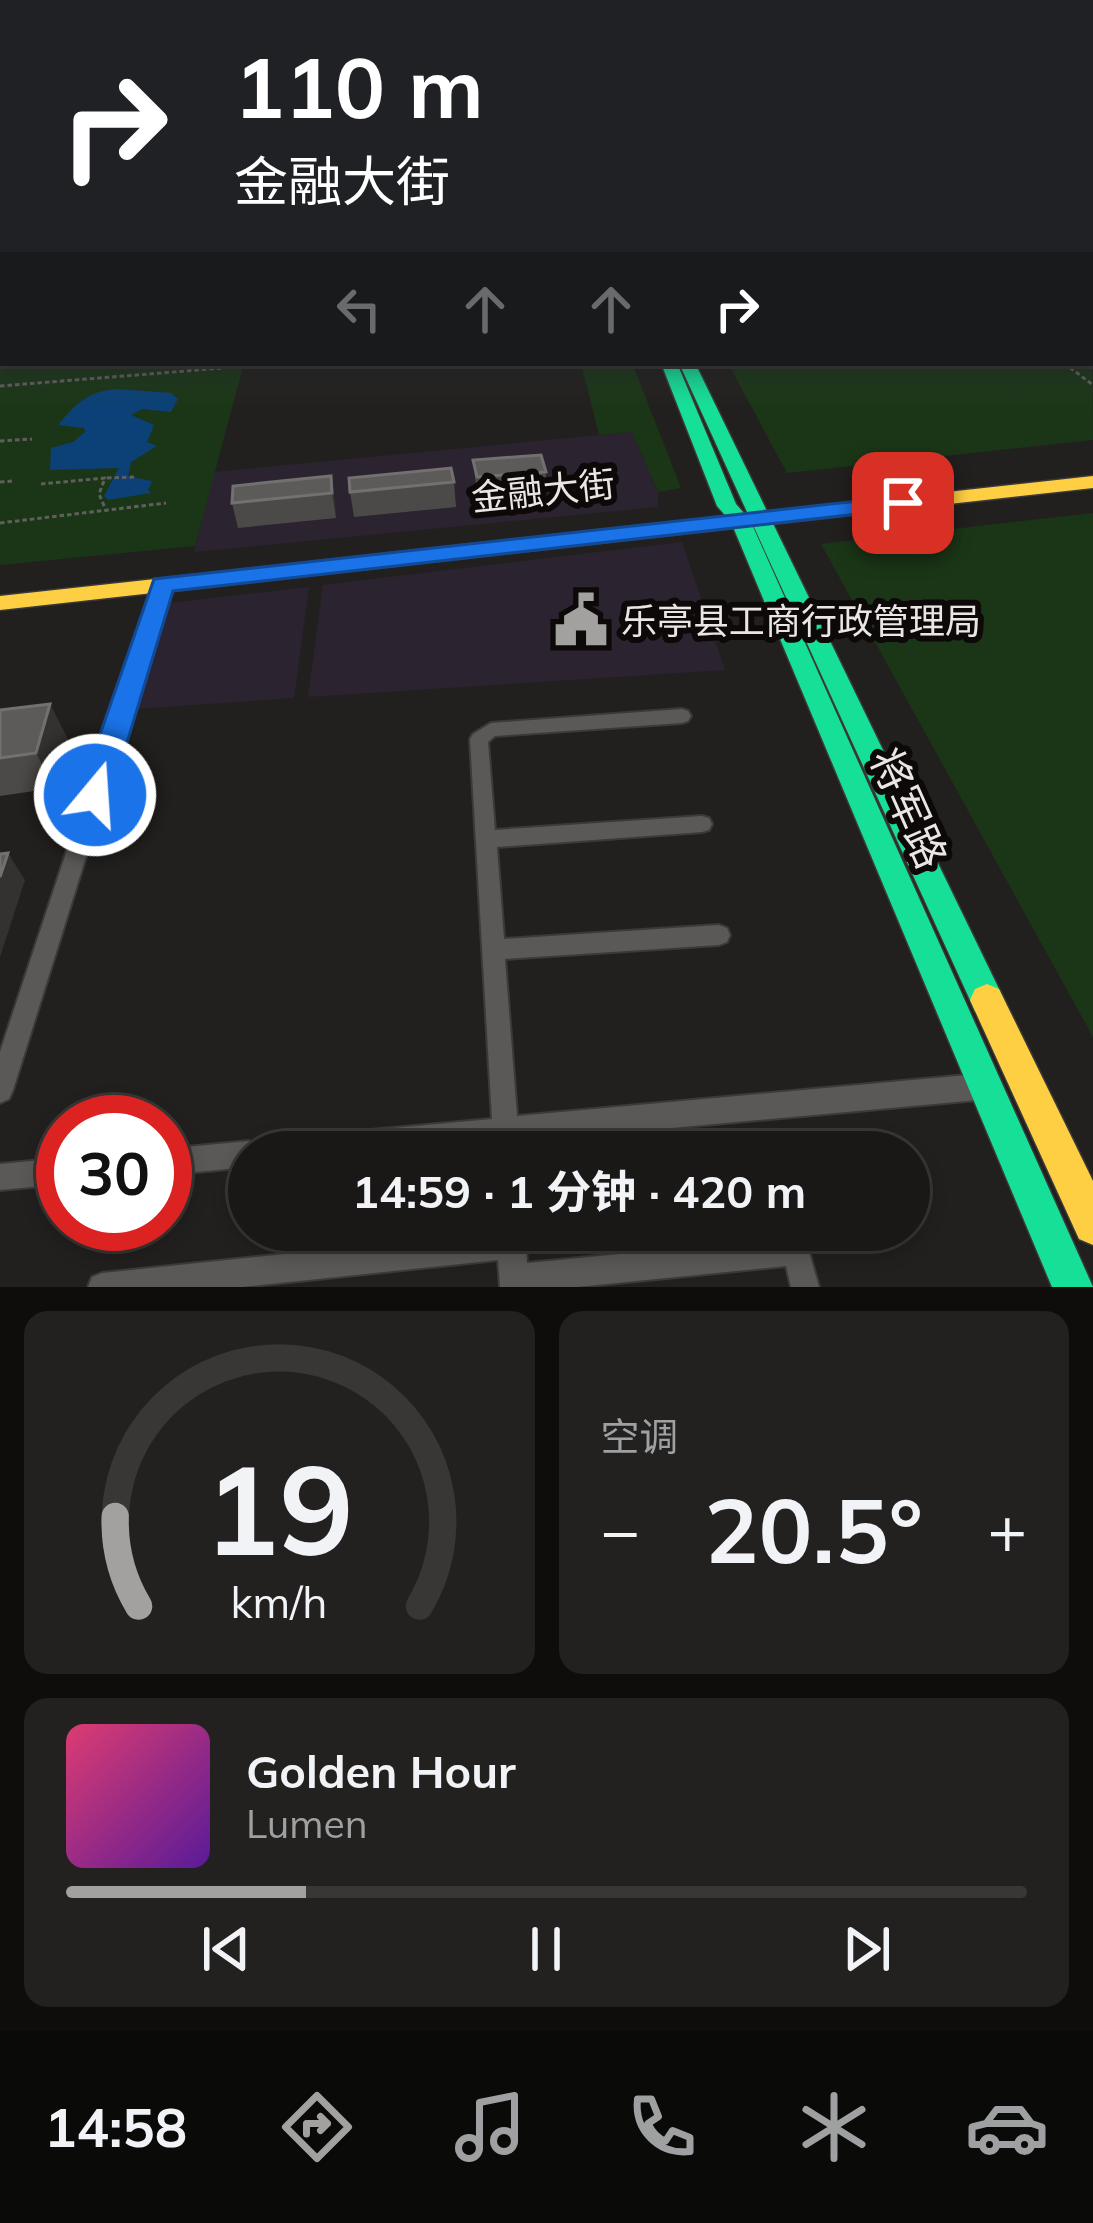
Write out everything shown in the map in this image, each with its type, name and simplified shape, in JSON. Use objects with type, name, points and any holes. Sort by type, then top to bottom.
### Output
[{"type":"main road","name":"将军路","points":[[671,366],[1093,1225]]},
{"type":"main road","name":"将军路","points":[[688,366],[745,512],[1073,1287]]},
{"type":"main road","name":"金融大街","points":[[0,603],[1093,466]]},
{"type":"main road","name":"金融大街","points":[[0,586],[1093,482]]},
{"type":"street","points":[[0,1090],[163,585]]},
{"type":"street","points":[[505,1131],[479,739],[491,730],[682,716]]},
{"type":"street","points":[[486,839],[702,824]]},
{"type":"street","points":[[494,950],[719,935]]},
{"type":"street","points":[[593,1131],[1026,1082]]},
{"type":"street","points":[[192,1159],[228,1156]]},
{"type":"street","points":[[0,1177],[36,1174]]},
{"type":"street","points":[[102,1287],[396,1251]]},
{"type":"street","points":[[512,1251],[513,1283],[796,1251],[805,1287]]},
{"type":"path","points":[[1068,366],[1093,386]]},
{"type":"path","points":[[0,386],[223,368]]},
{"type":"path","points":[[0,441],[32,439]]},
{"type":"path","points":[[41,484],[136,477]]},
{"type":"path","points":[[104,510],[106,504],[99,494],[107,478]]},
{"type":"path","points":[[0,482],[13,481]]},
{"type":"path","points":[[0,523],[166,503]]},
{"type":"shaded area","points":[[632,432],[658,492],[658,507],[194,552],[213,472]]},
{"type":"shaded area","name":"乐亭县工商行政管理局","points":[[682,542],[725,670],[308,697],[323,585]]},
{"type":"shaded area","points":[[309,587],[294,698],[135,709],[169,603]]},
{"type":"green space","points":[[0,366],[243,366],[195,546],[0,565]]},
{"type":"green space","points":[[582,366],[633,366],[681,488],[658,492],[632,432],[599,435]]},
{"type":"green space","points":[[730,366],[1092,366],[1093,440],[787,473]]},
{"type":"green space","points":[[1093,513],[1093,1037],[821,544]]},
{"type":"water","points":[[118,389],[171,393],[178,399],[171,412],[142,409],[131,415],[154,425],[147,442],[157,446],[131,462],[128,476],[152,481],[151,493],[108,500],[104,496],[119,468],[50,470],[51,448],[73,442],[85,432],[84,428],[58,425],[77,405],[91,395]]},
{"type":"building","points":[[541,455],[546,472],[477,477],[473,460]]},
{"type":"building","points":[[451,468],[454,482],[350,492],[349,478]]},
{"type":"building","points":[[331,476],[332,493],[232,503],[233,486]]},
{"type":"building","points":[[50,704],[36,753],[0,758],[0,710]]},
{"type":"building","points":[[8,853],[0,877],[0,854]]},
{"type":"traffic: fast","points":[[670,366],[727,506],[740,520],[1073,1287]]},
{"type":"traffic: fast","points":[[688,366],[987,1000]]},
{"type":"traffic: slow","points":[[0,603],[1093,482]]},
{"type":"traffic: slow","points":[[987,1000],[1093,1225]]},
{"type":"place","name":"乐亭县工商行政管理局","points":[[581,620]]},
{"type":"route","points":[[95,795],[163,585],[903,503]]}]
